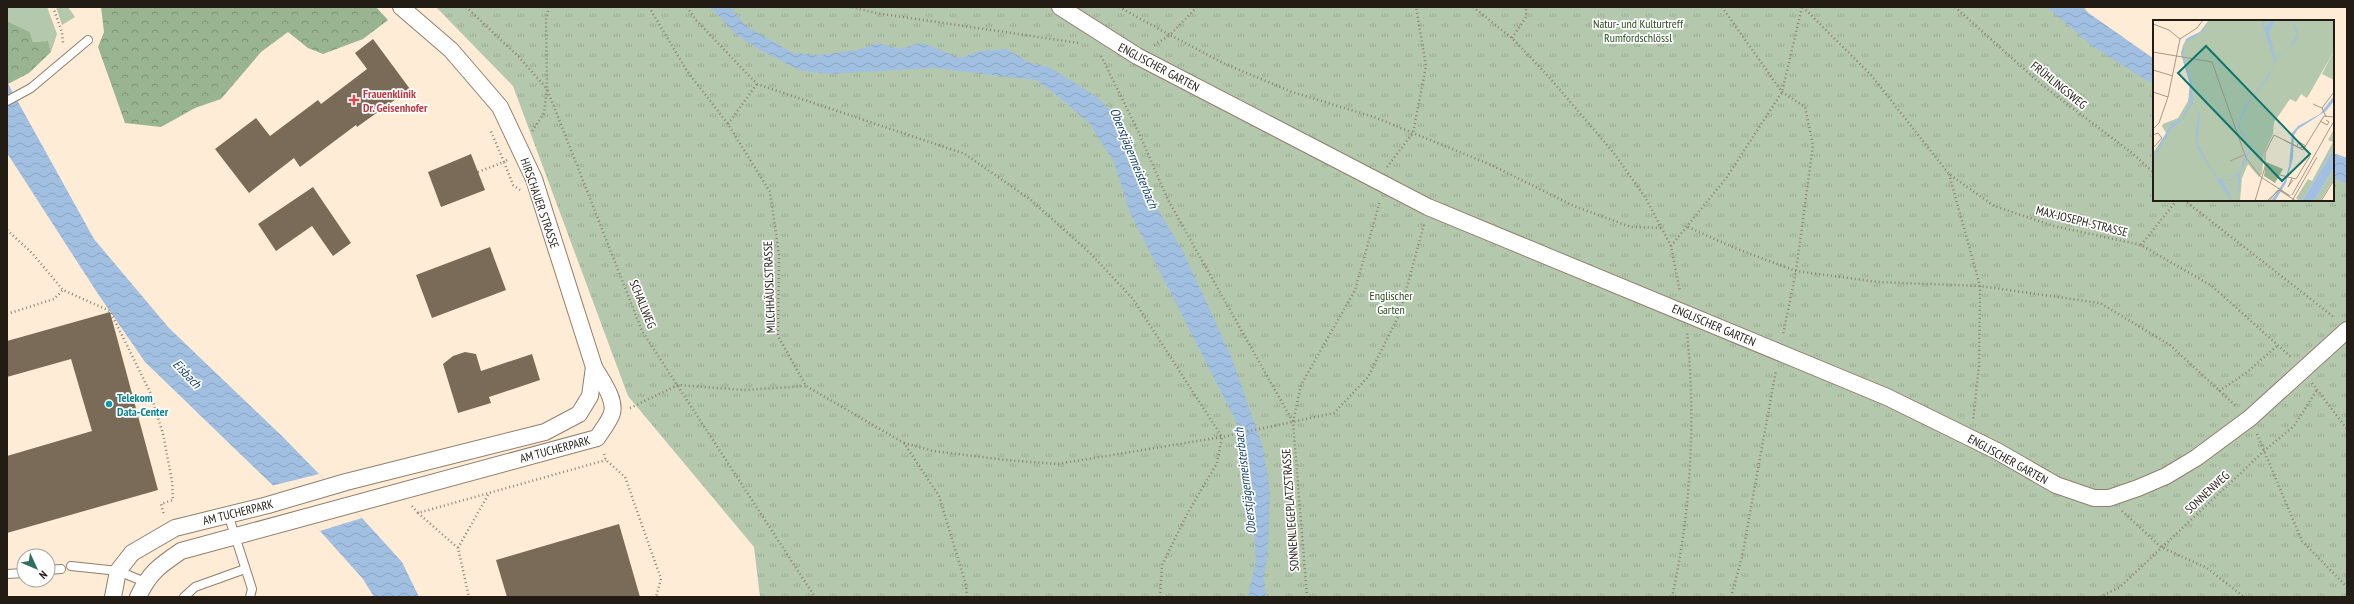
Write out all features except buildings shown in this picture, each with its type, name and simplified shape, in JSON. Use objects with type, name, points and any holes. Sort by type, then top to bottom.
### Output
[{"type":"street","name":"HIRSCHAUER STRASSE","points":[[401,7],[451,50],[500,107],[521,148],[534,179],[594,367]]},
{"type":"street","name":"ENGLISCHER GARTEN","points":[[1060,7],[1137,56],[1428,207],[1887,397],[1971,438],[2056,485],[2094,498],[2109,498],[2166,476],[2196,458],[2250,418],[2304,368],[2344,326]]},
{"type":"street","points":[[594,367],[608,391],[612,406]]},
{"type":"street","name":"AM TUCHERPARK","points":[[112,597],[118,571],[132,553],[150,541],[175,528],[268,505],[346,482],[545,432],[579,414],[590,396],[594,367]]},
{"type":"street","name":"AM TUCHERPARK","points":[[138,597],[145,582],[155,568],[181,551],[597,438],[612,415],[612,406]]},
{"type":"lane","points":[[7,101],[31,88],[88,40]]},
{"type":"lane","points":[[228,514],[234,537],[252,589],[250,597]]},
{"type":"lane","points":[[71,566],[118,571],[145,582]]},
{"type":"lane","points":[[56,569],[61,569]]},
{"type":"lane","points":[[184,597],[195,588],[245,569]]},
{"type":"path","points":[[53,7],[62,32],[66,59]]},
{"type":"path","points":[[466,7],[519,57],[547,88],[544,113],[521,148],[504,162],[478,172]]},
{"type":"path","name":"SCHALLWEG","points":[[549,7],[546,18],[547,88],[642,331],[815,597]]},
{"type":"path","name":"MILCHHÄUSLSTRASSE","points":[[649,7],[687,71],[728,124],[770,192],[779,255],[778,336],[806,386]]},
{"type":"path","points":[[686,7],[695,19],[757,84],[965,154],[1031,200],[1090,252],[1133,299],[1222,437],[1217,463],[1186,516],[1162,565],[1160,597]]},
{"type":"path","points":[[852,7],[974,28],[1079,43]]},
{"type":"path","points":[[1119,7],[1225,64],[1292,92],[1374,117],[1489,164],[1581,208],[1631,227],[1661,228]]},
{"type":"path","points":[[1137,56],[1170,34],[1197,7]]},
{"type":"path","points":[[1293,422],[1301,386],[1355,290],[1384,184],[1385,169],[1413,133],[1426,66],[1416,7]]},
{"type":"path","points":[[1512,38],[1526,17],[1526,7]]},
{"type":"path","points":[[1722,7],[1782,92],[1805,107],[1814,145],[1796,272],[1742,557],[1732,597]]},
{"type":"path","points":[[1671,246],[1688,227],[1727,177],[1782,92],[1803,7]]},
{"type":"path","name":"MAX-JOSEPH-STRASSE","points":[[1803,7],[1871,75],[1949,174],[1994,206],[2054,226],[2141,244],[2212,286],[2277,346],[2304,368],[2317,390],[2347,429]]},
{"type":"path","name":"FRÜHLINGSWEG","points":[[1955,7],[2042,85],[2132,153],[2153,172]]},
{"type":"path","points":[[1101,56],[1139,133],[1168,200],[1293,422]]},
{"type":"path","points":[[728,124],[757,84]]},
{"type":"path","points":[[504,162],[512,185],[524,193]]},
{"type":"path","points":[[1949,174],[1980,286],[1979,366],[1971,438]]},
{"type":"path","points":[[2141,244],[2176,201]]},
{"type":"path","points":[[2185,201],[2344,326]]},
{"type":"path","points":[[612,406],[630,408],[678,385],[744,390],[806,386],[904,443],[940,452],[1056,464],[1222,437],[1293,422],[1334,412],[1368,377],[1400,313],[1428,207]]},
{"type":"path","points":[[1688,227],[1737,249],[1796,272],[1878,282],[1980,286],[2100,303],[2170,345],[2250,418],[2265,450],[2302,541],[2347,587]]},
{"type":"path","points":[[7,230],[32,253],[63,290],[110,311],[150,392],[163,434],[172,481],[173,500],[161,504],[165,519]]},
{"type":"path","points":[[7,314],[54,299],[63,290]]},
{"type":"path","points":[[2219,391],[2246,373],[2277,346]]},
{"type":"path","name":"SONNENWEG","points":[[2100,597],[2120,587],[2265,450],[2294,426],[2317,390]]},
{"type":"path","name":"SONNENLIEGEPLATZSTRASSE","points":[[1293,422],[1307,597]]},
{"type":"path","points":[[904,443],[939,496],[966,585],[968,597]]},
{"type":"path","points":[[418,514],[606,460],[625,478],[661,579],[656,597]]},
{"type":"path","points":[[403,490],[405,498],[418,514],[458,548],[469,597]]},
{"type":"path","points":[[458,548],[488,494]]},
{"type":"path","points":[[2109,498],[2161,547],[2207,568],[2244,597]]},
{"type":"green space","points":[[7,7],[47,7],[57,34],[51,52],[48,41],[33,42],[30,32],[7,21]]},
{"type":"green space","points":[[56,7],[68,7],[75,17],[62,25]]},
{"type":"green space","points":[[101,7],[376,7],[388,20],[363,39],[323,54],[308,48],[288,32],[261,52],[221,99],[195,108],[161,127],[125,123],[98,47],[104,32]]},
{"type":"green space","name":"Englischer Garten","points":[[436,7],[2084,7],[2089,14],[2153,58],[2153,201],[2334,201],[2334,153],[2347,158],[2347,597],[760,597],[754,547],[628,396],[513,86]]},
{"type":"green space","points":[[7,21],[30,32],[33,42],[48,41],[51,52],[29,73],[8,84]]},
{"type":"water","points":[[710,7],[730,7],[746,26],[793,53],[820,55],[858,50],[878,43],[899,49],[923,43],[960,58],[980,51],[1007,49],[1030,63],[1049,67],[1097,97],[1109,109],[1125,139],[1140,180],[1183,251],[1231,356],[1263,447],[1270,491],[1268,552],[1264,578],[1266,597],[1248,597],[1256,561],[1251,475],[1235,419],[1130,213],[1114,162],[1090,124],[1059,97],[1036,80],[934,68],[829,74],[799,70],[760,50],[738,36]]},
{"type":"water","points":[[2047,7],[2080,7],[2153,58],[2153,84],[2092,46]]},
{"type":"water","name":"Eisbach","points":[[7,82],[94,239],[169,328],[283,437],[362,518],[402,562],[419,597],[374,597],[363,579],[320,531],[145,362],[98,294],[7,153]]},
{"type":"water","points":[[2334,153],[2347,158],[2347,184],[2334,178]]},
{"type":"pier","points":[[319,474],[362,518],[320,531],[271,486]]},
{"type":"place","name":"Frauenklinik Dr. Geisenhofer","points":[[354,100]]},
{"type":"place","name":"Telekom Data-Center","points":[[109,404]]},
{"type":"park label","name":"Natur- und Kulturtreff Rumfordschlössl","points":[[1638,30]]},
{"type":"water label","name":"Oberstjägermeisterbach","points":[[1134,158]]},
{"type":"water label","name":"Oberstjägermeisterbach","points":[[1245,481]]}]
